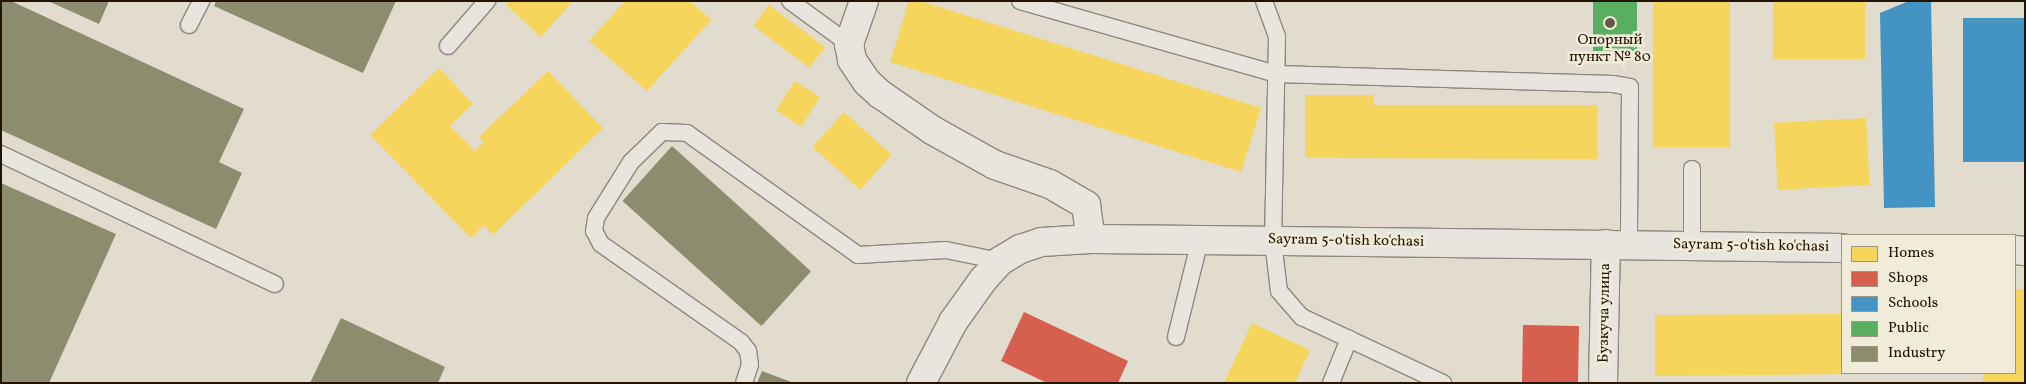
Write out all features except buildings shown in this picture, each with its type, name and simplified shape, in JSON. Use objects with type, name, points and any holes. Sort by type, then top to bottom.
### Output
[{"type":"street","points":[[864,1],[849,44],[852,60],[867,82],[906,113],[995,165],[1050,184],[1086,204],[1091,239]]},
{"type":"street","name":"Sayram 5-o'tish ko'chasi","points":[[921,383],[953,322],[1000,260],[1020,249],[1042,242],[1091,239],[1841,248]]},
{"type":"street","name":"Бузкуча улица","points":[[1603,383],[1617,244]]},
{"type":"lane","points":[[189,25],[201,1]]},
{"type":"lane","points":[[448,46],[487,1]]},
{"type":"lane","points":[[790,1],[849,44]]},
{"type":"lane","points":[[1020,1],[1277,74],[1613,84],[1630,87],[1617,244]]},
{"type":"lane","points":[[1264,1],[1277,36],[1273,241],[1278,291],[1302,317],[1442,383]]},
{"type":"lane","points":[[744,383],[750,365],[748,351],[741,342],[601,244],[594,231],[596,218],[631,162],[662,132],[687,133],[858,255],[946,250],[1000,260]]},
{"type":"lane","points":[[1,154],[275,284]]},
{"type":"lane","points":[[1692,169],[1692,245]]},
{"type":"lane","points":[[1176,336],[1200,240]]},
{"type":"lane","points":[[1330,383],[1349,339]]},
{"type":"place","name":"Опорный пункт № 80","points":[[1610,23]]}]
